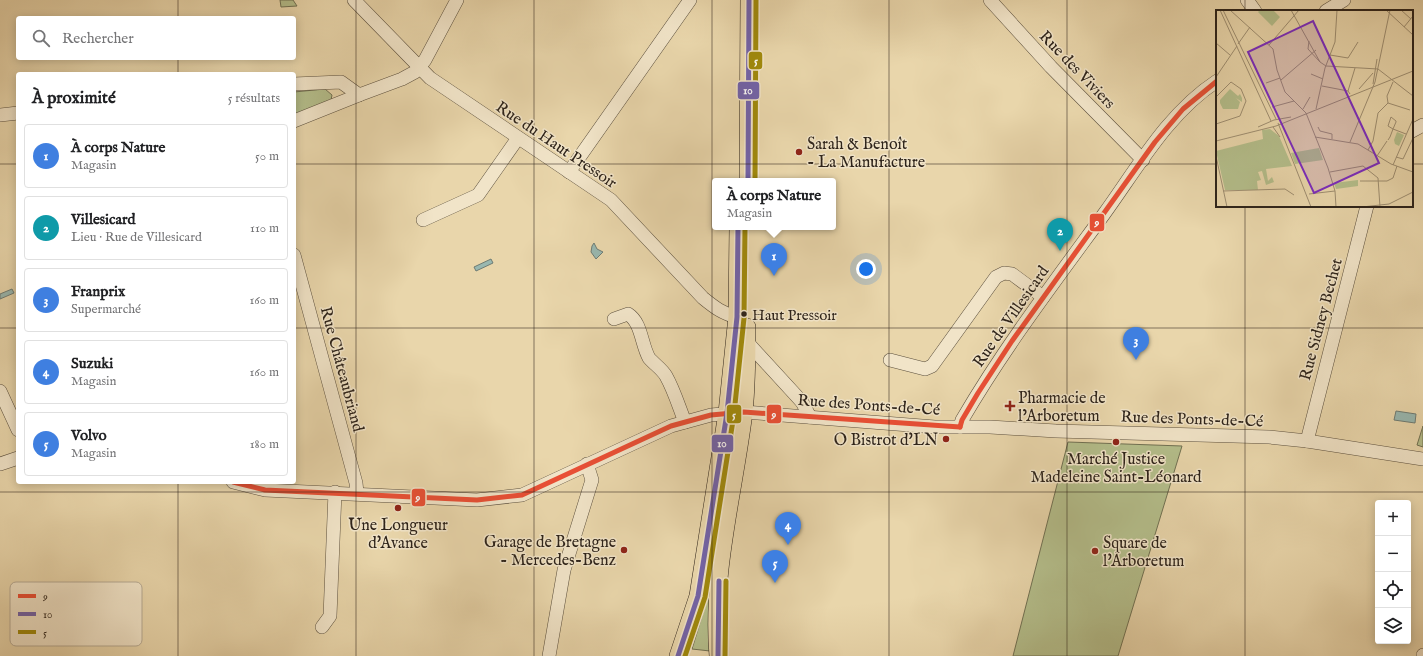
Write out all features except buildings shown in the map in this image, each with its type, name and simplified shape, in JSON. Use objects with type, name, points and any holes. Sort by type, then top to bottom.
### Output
[{"type":"main road","points":[[738,178],[739,0]]},
{"type":"main road","points":[[748,178],[750,0]]},
{"type":"main road","points":[[718,656],[718,601],[720,571],[735,412],[738,230]]},
{"type":"main road","points":[[678,656],[698,596],[735,412],[747,342],[748,230]]},
{"type":"street","name":"Rue du Haut Pressoir","points":[[354,0],[430,78],[611,200],[703,298],[717,310],[727,315],[737,317]]},
{"type":"street","points":[[296,120],[412,74],[425,60],[457,0]]},
{"type":"street","points":[[569,172],[690,0]]},
{"type":"street","name":"Rue des Viviers","points":[[990,0],[1051,67],[1142,160]]},
{"type":"street","points":[[1247,0],[1254,10]]},
{"type":"street","points":[[1328,10],[1344,0]]},
{"type":"street","points":[[296,84],[341,82],[359,94]]},
{"type":"street","name":"Rue de Villesicard","points":[[960,427],[979,392],[1043,297],[1142,160],[1179,113],[1203,90],[1216,82]]},
{"type":"street","points":[[0,115],[16,114]]},
{"type":"street","points":[[1413,130],[1423,125]]},
{"type":"street","points":[[423,220],[478,195],[518,138]]},
{"type":"street","name":"Rue Sidney Bechet","points":[[1307,441],[1323,373],[1367,207]]},
{"type":"street","name":"Rue Châteaubriand","points":[[296,262],[356,483],[357,493]]},
{"type":"street","points":[[890,360],[925,369],[932,366],[996,277],[1004,273],[1012,274],[1043,297]]},
{"type":"street","points":[[614,319],[628,314],[632,317],[638,326],[640,338],[649,357],[666,376],[685,422]]},
{"type":"street","points":[[747,342],[802,402],[810,417]]},
{"type":"street","points":[[0,391],[16,426]]},
{"type":"street","name":"Rue des Ponts-de-Cé","points":[[241,484],[265,490],[357,493],[477,500],[502,498],[522,495],[671,426],[735,412],[927,426],[1268,437],[1307,441],[1423,459]]},
{"type":"street","points":[[0,464],[16,459]]},
{"type":"street","points":[[549,656],[564,570],[592,480],[587,464]]},
{"type":"street","points":[[322,627],[330,616],[335,492]]},
{"type":"green space","points":[[280,0],[293,0],[297,6],[281,7]]},
{"type":"green space","points":[[325,89],[332,95],[331,100],[296,114],[296,92]]},
{"type":"green space","points":[[1423,426],[1423,447],[1417,445]]},
{"type":"green space","name":"Square de l'Arboretum","points":[[1068,442],[1182,446],[1118,656],[1013,656]]},
{"type":"green space","points":[[710,590],[710,651],[692,649]]},
{"type":"water","points":[[594,243],[597,249],[603,252],[596,259],[591,252]]},
{"type":"water","points":[[491,259],[493,263],[476,271],[474,267]]},
{"type":"water","points":[[12,289],[14,293],[0,299],[0,294]]},
{"type":"water","points":[[1396,411],[1416,414],[1415,423],[1394,420]]},
{"type":"transit line","name":"10","points":[[748,178],[749,0]]},
{"type":"transit line","name":"5","points":[[755,178],[756,0]]},
{"type":"transit line","name":"9","points":[[960,427],[962,420],[978,393],[1012,341],[1155,142],[1183,109],[1216,82]]},
{"type":"transit line","name":"10","points":[[678,656],[698,596],[727,413],[737,317],[738,230]]},
{"type":"transit line","name":"5","points":[[685,656],[705,597],[734,414],[744,318],[745,230]]},
{"type":"transit line","name":"9","points":[[241,484],[265,490],[477,500],[522,495],[671,426],[711,415],[744,412],[960,427]]},
{"type":"transit line","name":"10","points":[[718,656],[719,581]]},
{"type":"transit line","name":"5","points":[[725,656],[726,581]]},
{"type":"place","name":"Sarah & Benoît - La Manufacture","points":[[799,152]]},
{"type":"place","name":"Villesicard","points":[[1060,251]]},
{"type":"place","name":"À corps Nature","points":[[774,276]]},
{"type":"place","name":"Haut Pressoir","points":[[744,314]]},
{"type":"place","name":"Franprix","points":[[1136,360]]},
{"type":"place","name":"Pharmacie de l’Arboretum","points":[[1010,406]]},
{"type":"place","name":"O Bistrot d'LN","points":[[946,439]]},
{"type":"place","name":"Marché Justice Madeleine Saint-Léonard","points":[[1116,442]]},
{"type":"place","name":"Une Longueur d'Avance","points":[[398,508]]},
{"type":"place","name":"Suzuki","points":[[788,545]]},
{"type":"place","name":"Garage de Bretagne - Mercedes-Benz","points":[[624,550]]},
{"type":"place","name":"Square de l'Arboretum","points":[[1095,551]]},
{"type":"place","name":"Volvo","points":[[775,583]]}]
